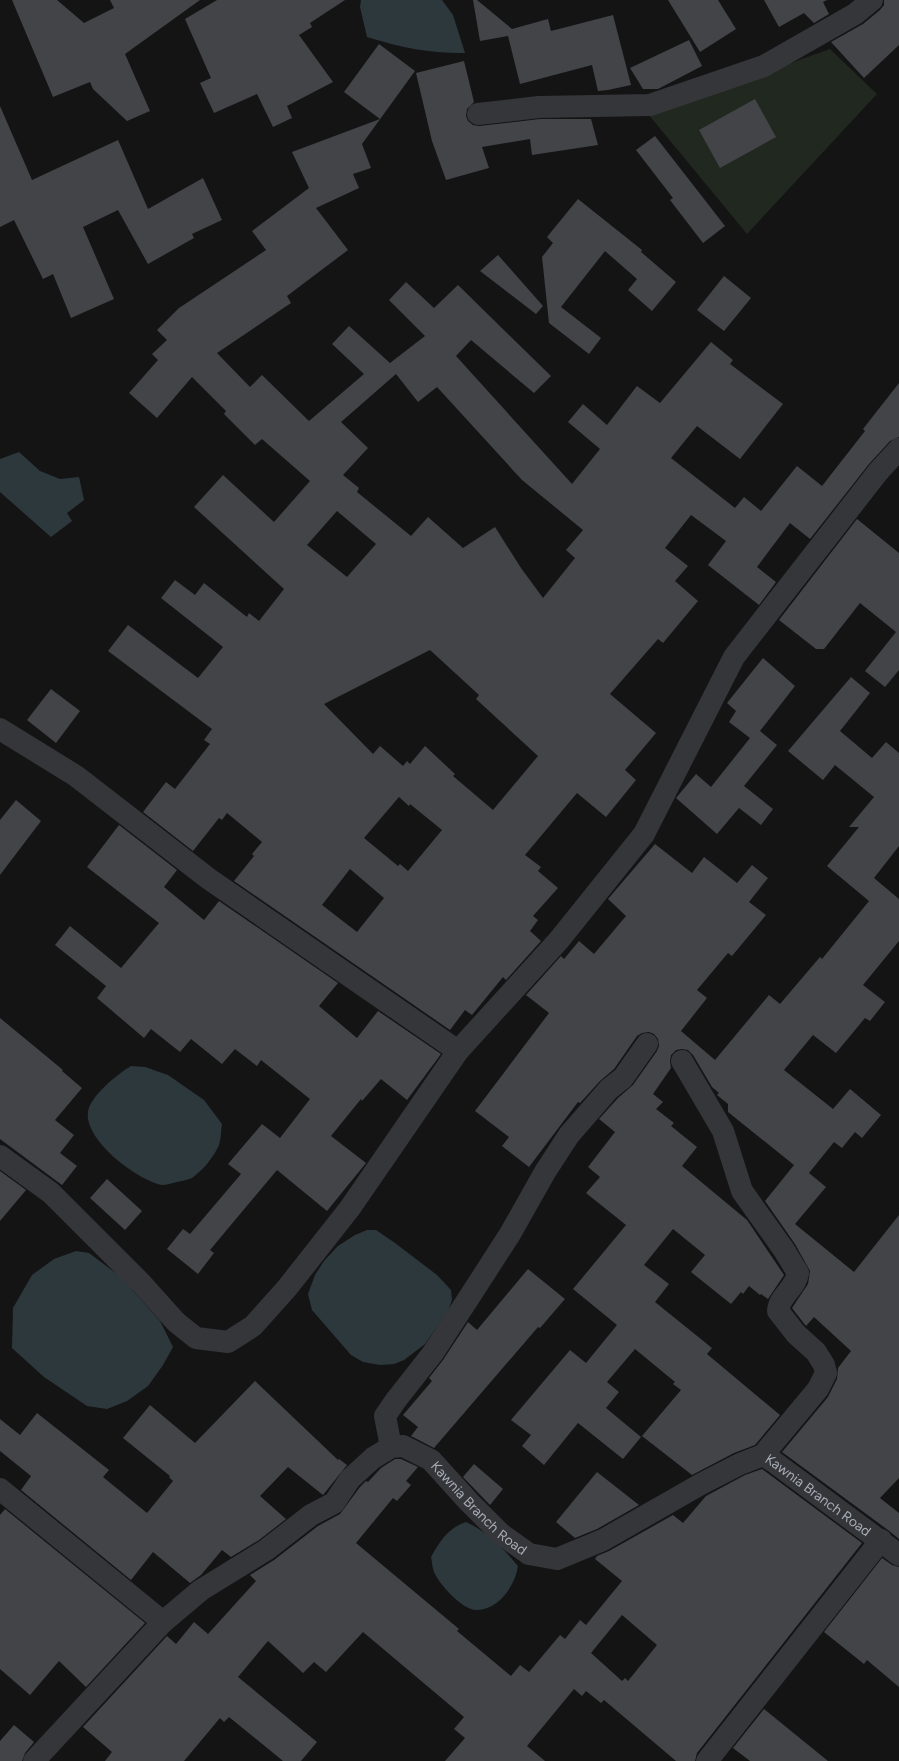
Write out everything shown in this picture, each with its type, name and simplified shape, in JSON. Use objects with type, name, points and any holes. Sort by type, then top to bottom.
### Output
[{"type":"street","points":[[478,114],[540,107],[650,105],[764,66],[855,14],[872,0]]},
{"type":"street","points":[[0,1156],[52,1193],[176,1322],[196,1338],[228,1342],[253,1326],[287,1288],[350,1208],[458,1051],[559,940],[644,834],[734,657],[878,472],[899,449]]},
{"type":"street","points":[[0,729],[76,776],[209,879],[458,1051]]},
{"type":"street","points":[[34,1761],[163,1622],[201,1590],[266,1550],[311,1515],[334,1503],[350,1479],[373,1458],[390,1447],[385,1416],[433,1353],[510,1234],[545,1172],[569,1135],[609,1089],[623,1078],[647,1044]]},
{"type":"street","points":[[682,1061],[723,1131],[742,1191],[784,1250],[798,1273],[797,1278],[778,1303],[778,1311],[796,1334],[816,1352],[824,1365],[826,1373],[818,1389],[763,1455]]},
{"type":"street","name":"Kawnia Branch Road","points":[[390,1447],[403,1446],[431,1460],[469,1502],[501,1534],[529,1554],[557,1560],[603,1540],[701,1484],[740,1464],[763,1455],[881,1540],[899,1555]]},
{"type":"street","points":[[0,1489],[163,1622]]},
{"type":"street","points":[[707,1761],[881,1540]]},
{"type":"shaded area","points":[[361,0],[442,0],[453,15],[465,53],[415,49],[367,37],[360,7]]},
{"type":"shaded area","points":[[830,49],[877,94],[747,234],[648,114]]},
{"type":"shaded area","points":[[19,452],[40,471],[60,479],[79,477],[84,500],[67,513],[72,521],[51,537],[0,492],[0,459]]},
{"type":"shaded area","points":[[131,1066],[145,1067],[168,1075],[204,1100],[222,1124],[217,1150],[200,1172],[192,1178],[164,1185],[151,1182],[114,1157],[94,1135],[89,1123],[88,1112],[90,1106],[105,1086]]},
{"type":"shaded area","points":[[367,1230],[376,1230],[395,1243],[437,1275],[451,1290],[452,1300],[448,1311],[425,1344],[404,1360],[394,1364],[380,1365],[363,1362],[351,1355],[312,1310],[308,1294],[315,1275],[324,1261],[338,1246],[355,1235]]},
{"type":"shaded area","points":[[76,1251],[89,1253],[121,1277],[160,1321],[173,1347],[163,1365],[148,1386],[127,1401],[107,1409],[87,1406],[44,1377],[12,1348],[13,1308],[32,1275],[54,1259]]},
{"type":"shaded area","points":[[466,1522],[495,1541],[518,1566],[510,1588],[505,1595],[492,1606],[485,1609],[471,1609],[459,1602],[446,1590],[433,1568],[431,1557],[441,1540],[449,1531]]},
{"type":"building","points":[[12,0],[57,0],[84,23],[114,8],[110,0],[200,0],[125,54],[150,111],[127,121],[93,89],[90,82],[53,97]]},
{"type":"building","points":[[217,0],[345,0],[310,23],[312,27],[299,35],[333,82],[287,106],[292,118],[273,127],[257,94],[214,113],[200,83],[211,78],[185,19]]},
{"type":"building","points":[[473,0],[477,0],[512,29],[548,19],[551,31],[613,15],[631,85],[598,91],[592,65],[520,84],[508,36],[480,41]]},
{"type":"building","points":[[668,0],[718,0],[736,29],[700,52]]},
{"type":"building","points":[[764,0],[827,0],[823,2],[829,14],[814,23],[804,13],[779,27]]},
{"type":"building","points":[[884,0],[899,0],[899,45],[864,78],[831,42],[863,24],[880,10],[884,5]]},
{"type":"building","points":[[689,40],[702,66],[658,89],[643,89],[630,68]]},
{"type":"building","points":[[379,44],[415,71],[362,144],[371,168],[353,174],[359,188],[316,208],[348,250],[287,296],[291,303],[217,353],[250,387],[262,375],[309,421],[364,374],[332,344],[349,326],[390,363],[425,336],[389,300],[406,282],[434,308],[458,285],[551,376],[534,393],[471,340],[456,356],[572,484],[600,449],[568,422],[583,404],[607,425],[637,386],[660,403],[711,342],[733,360],[730,364],[783,404],[740,459],[697,426],[671,458],[735,508],[744,497],[761,511],[797,466],[822,486],[865,431],[863,429],[899,383],[899,437],[890,441],[869,464],[810,539],[790,523],[757,567],[776,582],[759,605],[708,565],[726,541],[691,515],[665,548],[688,566],[675,581],[698,601],[663,643],[658,639],[610,694],[656,733],[625,770],[636,780],[606,817],[577,793],[525,855],[541,867],[538,871],[558,888],[533,916],[538,920],[530,931],[541,941],[506,980],[503,977],[472,1015],[465,1010],[450,1030],[234,881],[254,856],[252,854],[262,842],[227,813],[222,820],[219,818],[193,851],[143,812],[166,782],[175,789],[210,744],[204,740],[212,729],[108,651],[128,625],[198,678],[223,647],[161,598],[175,580],[195,595],[204,583],[247,617],[249,613],[259,621],[284,589],[194,507],[223,475],[274,522],[310,481],[262,439],[255,445],[224,414],[226,411],[192,377],[157,418],[129,393],[158,360],[152,354],[167,340],[157,330],[179,308],[266,250],[252,231],[309,188],[292,152],[380,119],[344,92]],"holes":[[[396,374],[418,402],[437,387],[522,480],[583,530],[566,550],[575,558],[543,598],[521,568],[495,527],[463,548],[428,517],[411,536],[357,492],[359,488],[343,475],[368,448],[341,422]],[[337,511],[376,544],[347,577],[307,545]],[[430,650],[479,695],[476,699],[538,756],[493,810],[453,776],[455,774],[425,746],[410,764],[407,761],[403,766],[380,746],[373,754],[324,704]],[[399,797],[442,830],[408,871],[400,864],[398,866],[364,838]],[[350,869],[384,898],[357,932],[322,905]]]},
{"type":"building","points":[[464,61],[474,102],[467,109],[466,116],[468,121],[473,125],[479,126],[540,119],[591,119],[598,145],[532,155],[530,139],[482,147],[489,168],[446,180],[432,141],[416,73]]},
{"type":"building","points":[[755,99],[776,137],[720,168],[699,130]]},
{"type":"building","points":[[0,106],[32,180],[118,140],[148,209],[203,178],[222,220],[192,234],[194,238],[148,264],[118,210],[83,227],[114,299],[71,318],[53,274],[43,279],[14,220],[0,227]]},
{"type":"building","points":[[655,136],[725,226],[703,243],[670,200],[673,198],[636,150]]},
{"type":"building","points":[[578,199],[642,250],[641,252],[676,282],[652,311],[628,290],[637,279],[605,251],[561,307],[601,338],[589,354],[549,323],[542,257],[553,243],[547,237]]},
{"type":"building","points":[[498,255],[543,306],[536,314],[480,271]]},
{"type":"building","points":[[724,276],[751,298],[724,331],[697,310]]},
{"type":"building","points":[[857,519],[899,553],[899,670],[885,687],[865,671],[896,632],[860,603],[824,649],[816,649],[779,620]]},
{"type":"building","points":[[763,658],[795,686],[760,731],[777,745],[744,786],[773,809],[761,825],[739,808],[717,834],[676,798],[696,774],[711,787],[750,738],[729,722],[736,711],[727,703]]},
{"type":"building","points":[[851,677],[870,693],[840,731],[872,758],[886,742],[899,753],[899,846],[874,878],[899,899],[899,941],[863,985],[885,1002],[870,1021],[865,1018],[836,1053],[813,1035],[784,1070],[833,1109],[850,1089],[881,1115],[862,1138],[855,1132],[842,1148],[834,1142],[809,1173],[826,1187],[795,1224],[854,1272],[899,1215],[899,1478],[880,1498],[899,1513],[899,1539],[782,1452],[828,1397],[837,1379],[838,1368],[851,1351],[814,1317],[806,1326],[792,1308],[808,1284],[810,1271],[795,1244],[765,1201],[794,1165],[728,1112],[728,1104],[717,1095],[719,1093],[712,1087],[693,1055],[688,1050],[676,1050],[671,1055],[671,1068],[653,1094],[663,1102],[656,1109],[674,1123],[671,1126],[697,1147],[682,1166],[747,1220],[784,1275],[768,1299],[761,1294],[760,1295],[749,1286],[743,1294],[741,1292],[731,1304],[691,1272],[705,1255],[673,1229],[644,1265],[669,1284],[655,1302],[712,1348],[707,1354],[780,1415],[755,1445],[734,1453],[692,1475],[642,1436],[681,1390],[673,1384],[675,1382],[635,1349],[607,1382],[619,1392],[606,1408],[641,1437],[623,1459],[578,1423],[544,1465],[522,1446],[531,1435],[511,1420],[570,1350],[586,1363],[617,1325],[573,1289],[626,1225],[586,1193],[600,1177],[588,1167],[615,1132],[599,1119],[618,1098],[633,1085],[657,1051],[659,1046],[658,1039],[654,1034],[649,1032],[642,1033],[637,1036],[614,1069],[600,1081],[580,1103],[578,1102],[529,1167],[502,1146],[509,1137],[475,1111],[549,1013],[526,995],[561,956],[564,959],[579,941],[594,954],[626,916],[608,899],[655,844],[692,873],[704,857],[737,883],[752,865],[768,878],[749,902],[766,915],[732,956],[728,953],[697,990],[707,998],[681,1031],[715,1060],[769,995],[780,1004],[820,957],[822,959],[869,901],[827,866],[859,827],[849,827],[874,797],[835,765],[823,780],[788,751]]},
{"type":"building","points":[[51,689],[80,711],[56,743],[27,720]]},
{"type":"building","points":[[16,800],[41,821],[0,875],[0,820]]},
{"type":"building","points":[[119,825],[177,870],[164,887],[204,920],[219,901],[338,983],[319,1006],[357,1038],[378,1011],[441,1054],[407,1100],[381,1079],[362,1101],[361,1099],[331,1136],[366,1163],[327,1211],[277,1170],[210,1250],[214,1253],[198,1274],[167,1249],[183,1229],[190,1234],[241,1174],[228,1164],[262,1124],[280,1138],[310,1099],[261,1060],[257,1066],[235,1049],[222,1064],[191,1039],[180,1052],[151,1029],[144,1038],[97,998],[106,986],[55,945],[70,926],[121,968],[159,923],[87,867]]},
{"type":"building","points":[[0,1018],[63,1070],[62,1071],[82,1088],[55,1120],[74,1135],[60,1153],[77,1166],[62,1185],[0,1139]]},
{"type":"building","points":[[0,1171],[26,1190],[0,1221]]},
{"type":"building","points":[[107,1179],[142,1211],[125,1230],[90,1198]]},
{"type":"building","points":[[528,1269],[565,1299],[540,1328],[538,1327],[434,1448],[411,1436],[418,1427],[403,1415],[432,1381],[429,1378],[443,1360],[468,1322],[477,1330]]},
{"type":"building","points":[[255,1381],[338,1460],[339,1459],[347,1465],[323,1495],[288,1467],[260,1496],[286,1519],[259,1540],[231,1557],[222,1550],[201,1575],[190,1583],[153,1552],[131,1580],[21,1490],[31,1476],[0,1451],[0,1419],[20,1435],[37,1413],[109,1470],[103,1477],[147,1513],[173,1481],[169,1477],[170,1476],[123,1438],[150,1405],[195,1443]]},
{"type":"building","points":[[395,1459],[401,1459],[418,1467],[406,1481],[411,1485],[397,1501],[393,1498],[356,1543],[459,1629],[457,1631],[511,1676],[520,1665],[529,1672],[560,1635],[565,1639],[580,1620],[586,1625],[622,1581],[595,1559],[597,1556],[609,1551],[673,1515],[683,1523],[706,1496],[745,1475],[762,1469],[862,1543],[697,1753],[695,1761],[676,1761],[604,1700],[601,1703],[586,1691],[582,1696],[574,1689],[527,1746],[545,1761],[445,1761],[465,1738],[454,1729],[464,1717],[363,1632],[326,1672],[314,1662],[303,1673],[268,1641],[238,1677],[317,1742],[301,1761],[283,1761],[229,1717],[224,1722],[220,1718],[184,1761],[105,1761],[112,1752],[83,1727],[167,1636],[176,1644],[194,1622],[208,1634],[256,1581],[250,1575],[274,1560],[318,1526],[340,1514],[360,1487],[366,1481],[368,1482],[381,1468]],"holes":[[[622,1615],[657,1645],[628,1681],[625,1678],[622,1681],[591,1653]]]},
{"type":"building","points":[[474,1464],[503,1489],[490,1505],[463,1477]]},
{"type":"building","points":[[597,1472],[639,1505],[597,1529],[575,1538],[556,1522]]},
{"type":"building","points":[[5,1509],[145,1623],[86,1687],[59,1661],[30,1695],[0,1669],[0,1515]]},
{"type":"building","points":[[882,1558],[892,1565],[899,1567],[899,1687],[867,1660],[864,1664],[824,1632]]},
{"type":"building","points":[[764,1709],[828,1761],[750,1761],[733,1748]]},
{"type":"building","points":[[14,1725],[34,1742],[25,1753],[22,1761],[0,1761],[0,1741]]}]
